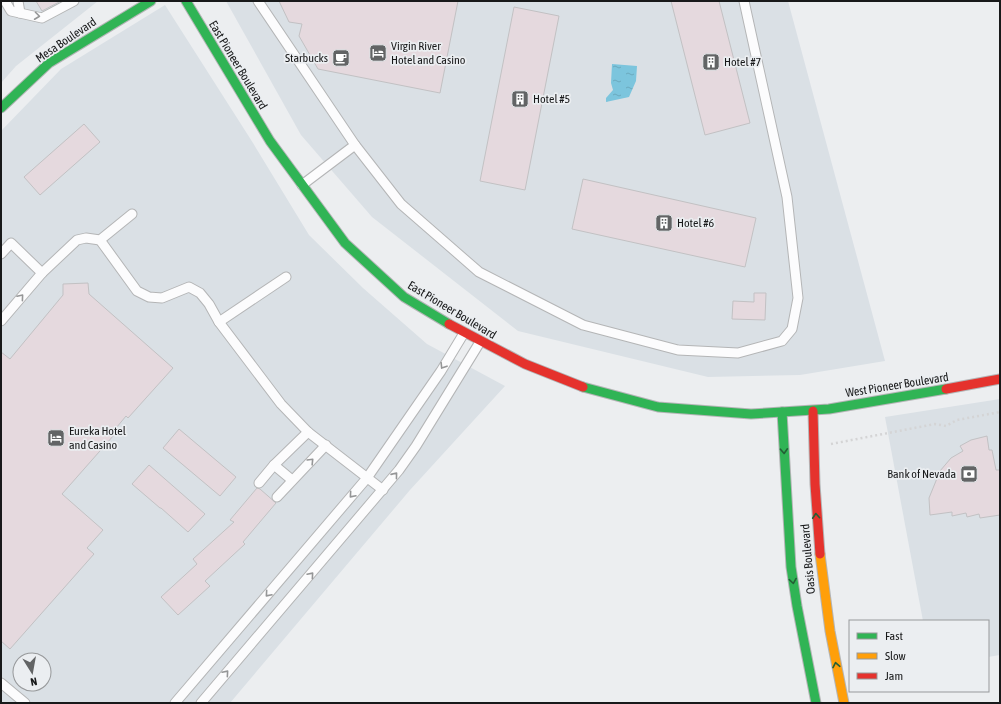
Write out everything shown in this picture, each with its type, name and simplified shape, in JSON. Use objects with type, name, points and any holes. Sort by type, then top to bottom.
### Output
[{"type":"main road","name":"Mesa Boulevard","points":[[2,103],[49,63],[151,1]]},
{"type":"main road","name":"East Pioneer Boulevard","points":[[186,1],[270,141],[302,185],[345,243],[404,297],[480,342],[525,364],[579,386],[658,407],[751,414],[798,411]]},
{"type":"main road","name":"West Pioneer Boulevard","points":[[798,411],[813,411],[920,394],[1000,379]]},
{"type":"main road","name":"Oasis Boulevard","points":[[813,411],[816,504],[822,582],[832,646],[844,703]]},
{"type":"main road","name":"Oasis Boulevard","points":[[782,412],[791,568],[816,703]]},
{"type":"lane","points":[[5,1],[11,11],[42,18],[74,1]]},
{"type":"lane","points":[[18,1],[20,13]]},
{"type":"lane","points":[[258,1],[355,145],[401,204],[480,272],[583,325],[678,350],[738,353],[782,341],[792,329],[798,298],[787,197],[744,1]]},
{"type":"lane","points":[[302,185],[355,145]]},
{"type":"lane","points":[[100,240],[132,214]]},
{"type":"lane","points":[[1,321],[42,273],[77,240],[86,238],[100,240],[137,291],[149,297],[162,298],[189,287],[200,293],[281,404],[308,432],[383,490]]},
{"type":"lane","points":[[1,254],[11,243],[42,273]]},
{"type":"lane","points":[[220,322],[286,277]]},
{"type":"lane","points":[[174,703],[367,478],[441,371],[464,333]]},
{"type":"lane","points":[[201,703],[383,490],[416,446],[480,342]]},
{"type":"lane","points":[[259,483],[274,465],[308,432]]},
{"type":"lane","points":[[277,497],[326,446]]},
{"type":"lane","points":[[274,465],[292,480]]},
{"type":"lane","points":[[1,683],[25,703]]},
{"type":"path","points":[[827,445],[935,424],[946,426],[957,420],[1000,412]]},
{"type":"shaded area","points":[[1,1],[98,1],[16,66],[1,83]]},
{"type":"shaded area","points":[[226,1],[788,1],[885,361],[800,375],[708,377],[518,331],[372,217],[301,135]]},
{"type":"shaded area","points":[[165,5],[253,143],[309,235],[363,288],[427,344],[505,386],[410,490],[230,703],[1,703],[1,131],[61,69]]},
{"type":"shaded area","points":[[1000,399],[1000,655],[989,657],[989,620],[923,620],[885,417]]},
{"type":"water","points":[[612,64],[637,66],[636,81],[629,97],[606,102],[606,98],[613,90],[611,83]]},
{"type":"building","points":[[36,1],[61,1],[42,11]]},
{"type":"building","name":"Virgin River Hotel and Casino","points":[[279,1],[458,1],[440,93],[318,69],[299,36],[302,24],[289,22]]},
{"type":"building","name":"Hotel #7","points":[[671,1],[719,1],[750,123],[705,135]]},
{"type":"building","name":"Hotel #5","points":[[514,7],[559,16],[525,190],[480,181]]},
{"type":"building","points":[[84,124],[100,142],[40,195],[24,177]]},
{"type":"building","name":"Hotel #6","points":[[583,179],[756,218],[745,267],[572,229]]},
{"type":"building","name":"Eureka Hotel and Casino","points":[[88,283],[89,294],[173,368],[128,418],[126,416],[112,433],[114,435],[62,494],[103,530],[87,548],[94,554],[10,649],[1,641],[1,352],[10,359],[63,295],[63,284]]},
{"type":"building","points":[[754,293],[766,293],[765,320],[732,319],[733,301],[754,302]]},
{"type":"building","points":[[179,429],[236,477],[220,496],[163,448]]},
{"type":"building","name":"Bank of Nevada","points":[[987,436],[989,450],[992,450],[996,470],[1000,470],[1000,515],[980,518],[979,514],[967,517],[966,513],[952,516],[952,512],[930,515],[929,498],[940,471],[951,458],[963,451],[960,446],[971,440]]},
{"type":"building","points":[[149,465],[205,514],[188,532],[132,484]]},
{"type":"building","points":[[257,488],[276,503],[243,542],[245,544],[205,581],[210,586],[178,615],[161,597],[197,564],[193,559],[234,522],[230,520]]},
{"type":"traffic: fast","points":[[1,108],[49,63],[151,1]]},
{"type":"traffic: fast","points":[[186,1],[270,141],[345,243],[404,297],[449,324]]},
{"type":"traffic: fast","points":[[583,387],[658,407],[751,414],[829,409],[946,389]]},
{"type":"traffic: fast","points":[[782,412],[791,567],[816,703]]},
{"type":"traffic: slow","points":[[820,554],[830,631],[844,703]]},
{"type":"traffic: jam","points":[[449,324],[525,364],[583,387]]},
{"type":"traffic: jam","points":[[946,389],[1000,379]]},
{"type":"traffic: jam","points":[[813,411],[815,484],[820,554]]},
{"type":"place","name":"Virgin River Hotel and Casino","points":[[378,53]]},
{"type":"place","name":"Starbucks","points":[[341,58]]},
{"type":"place","name":"Hotel #7","points":[[711,62]]},
{"type":"place","name":"Hotel #5","points":[[520,99]]},
{"type":"place","name":"Hotel #6","points":[[664,223]]},
{"type":"place","name":"Eureka Hotel and Casino","points":[[56,438]]},
{"type":"place","name":"Bank of Nevada","points":[[969,474]]}]
